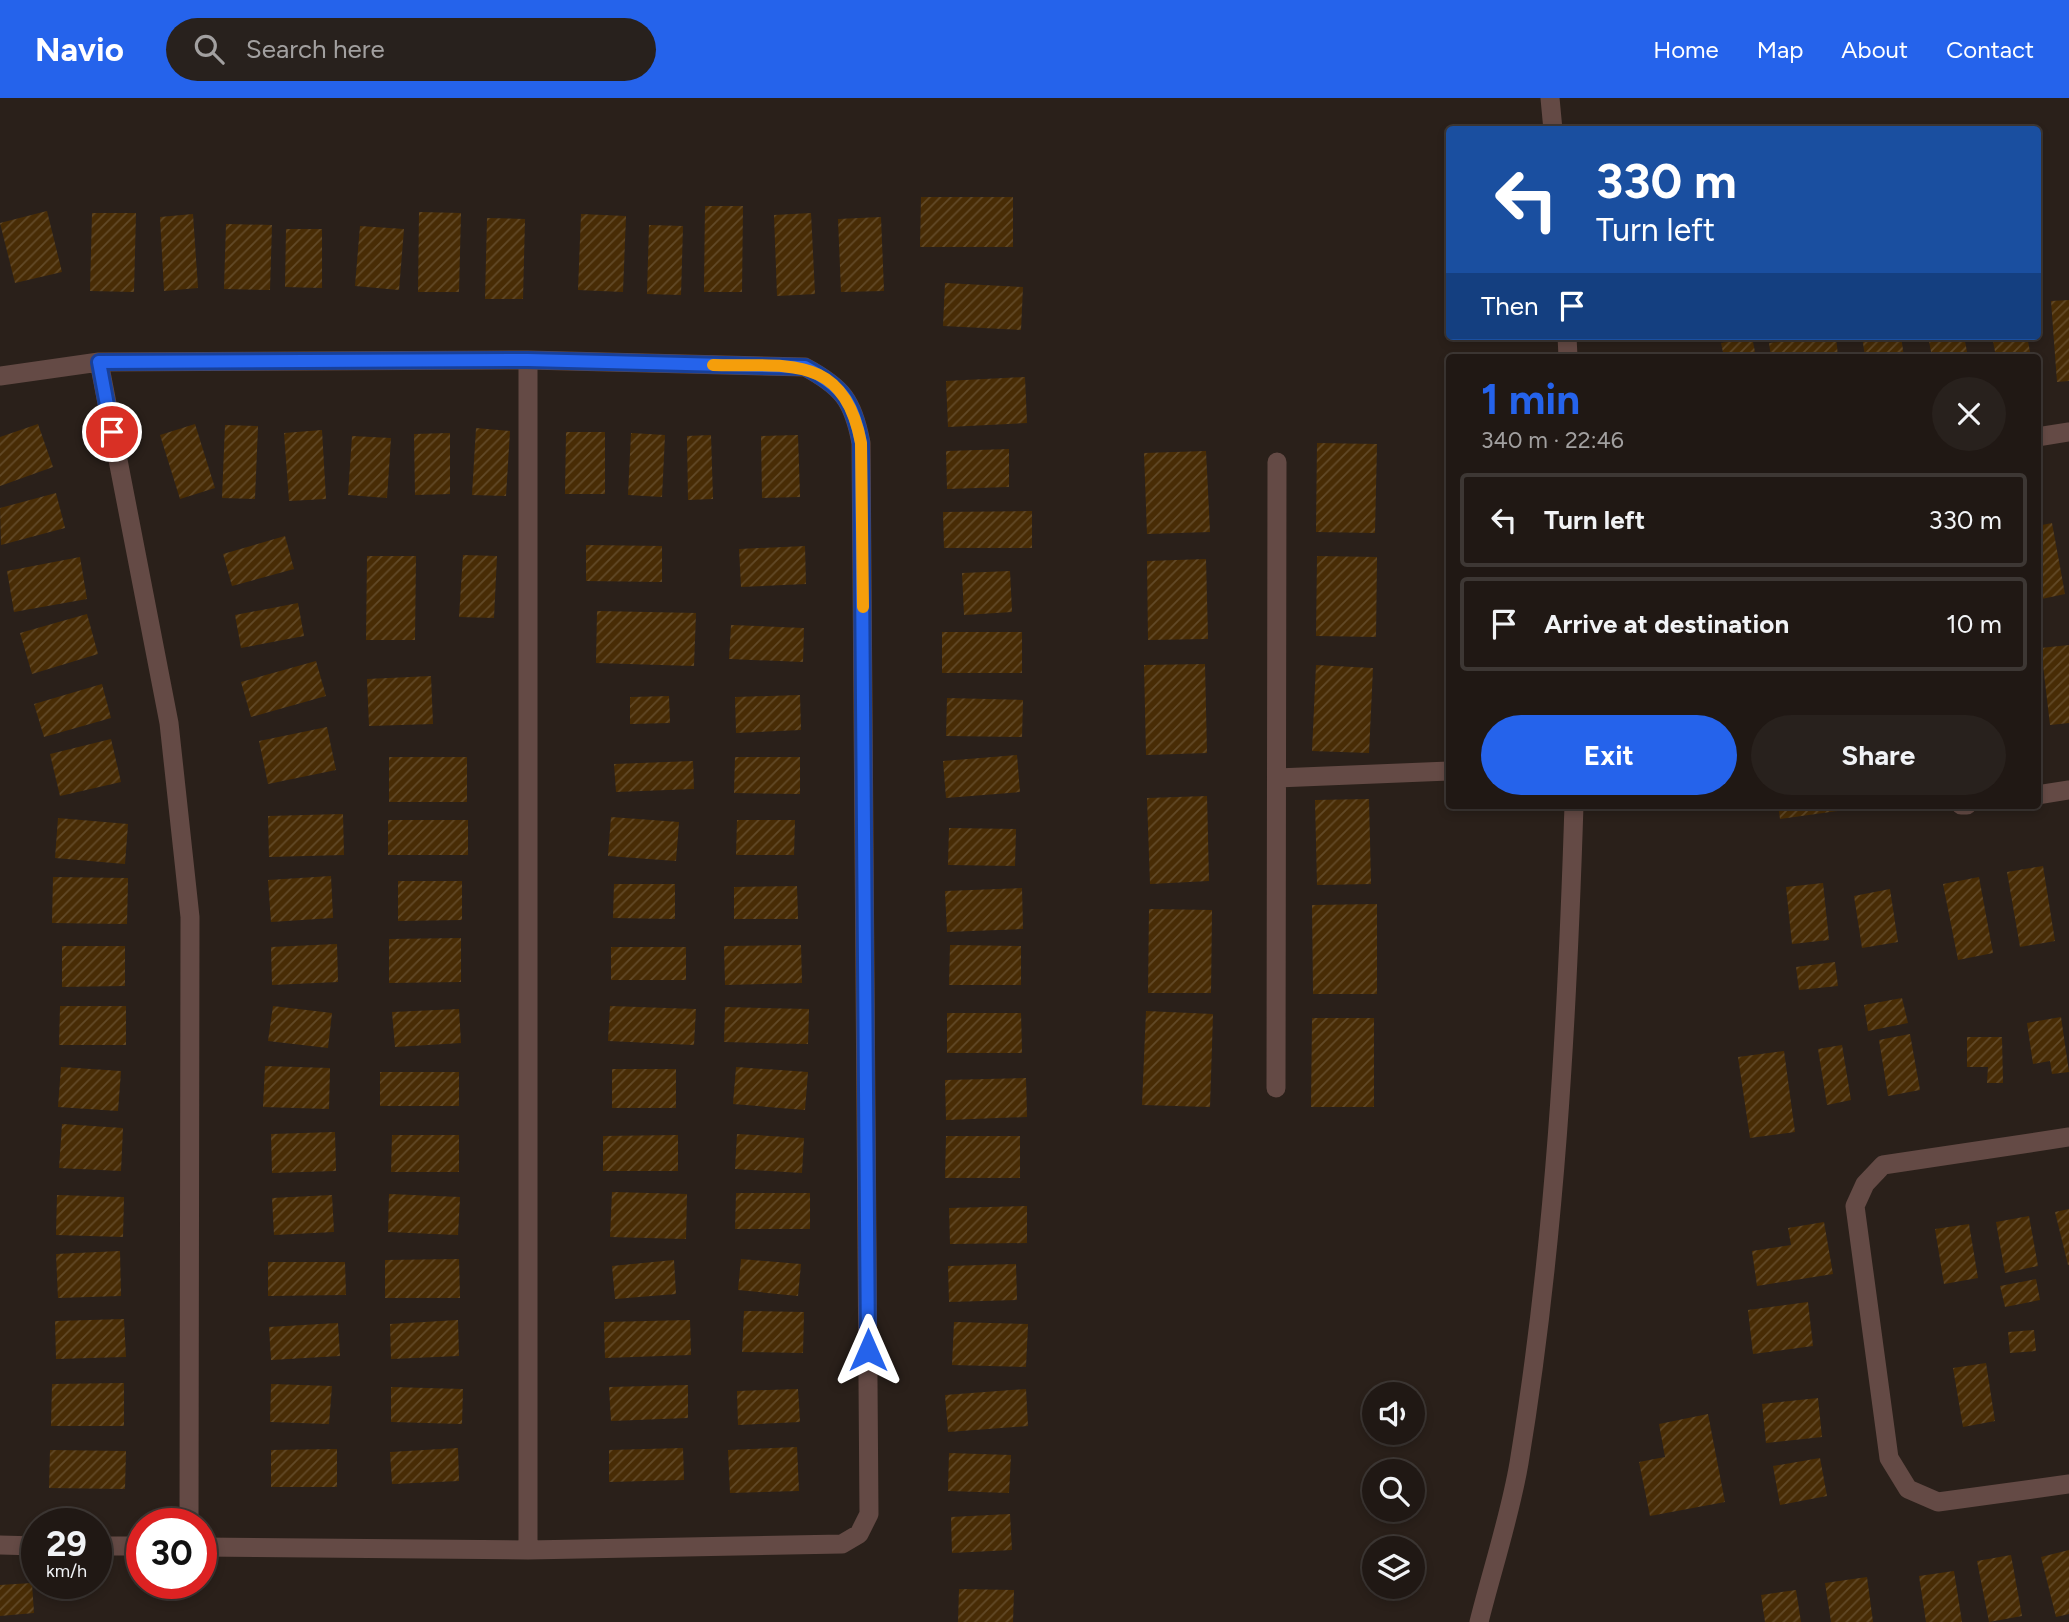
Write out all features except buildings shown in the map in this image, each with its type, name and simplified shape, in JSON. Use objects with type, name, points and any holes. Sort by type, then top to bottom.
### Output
[{"type":"street","points":[[1550,98],[1553,126]]},
{"type":"street","points":[[528,360],[528,1550]]},
{"type":"street","points":[[0,376],[99,362],[528,360],[805,367],[834,383],[856,416],[861,443],[866,776],[869,1514],[859,1534],[842,1544],[528,1550],[217,1547]]},
{"type":"street","points":[[99,362],[169,723],[190,917],[189,1508]]},
{"type":"street","points":[[2041,436],[2069,432]]},
{"type":"street","points":[[1276,1088],[1277,462]]},
{"type":"street","points":[[1277,778],[1446,771]]},
{"type":"street","points":[[2041,794],[2069,790]]},
{"type":"street","points":[[1479,1622],[1518,1465],[1551,1228],[1568,988],[1574,809]]},
{"type":"street","points":[[2069,1137],[1883,1165],[1865,1184],[1855,1206],[1889,1458],[1908,1489],[1938,1502],[2069,1484]]},
{"type":"street","points":[[0,1545],[21,1546]]},
{"type":"slow traffic","points":[[713,365],[805,367],[834,383],[856,416],[861,443],[863,607]]},
{"type":"route","points":[[112,432],[99,362],[528,360],[805,367],[834,383],[856,416],[861,443],[866,776],[868,1350]]}]
